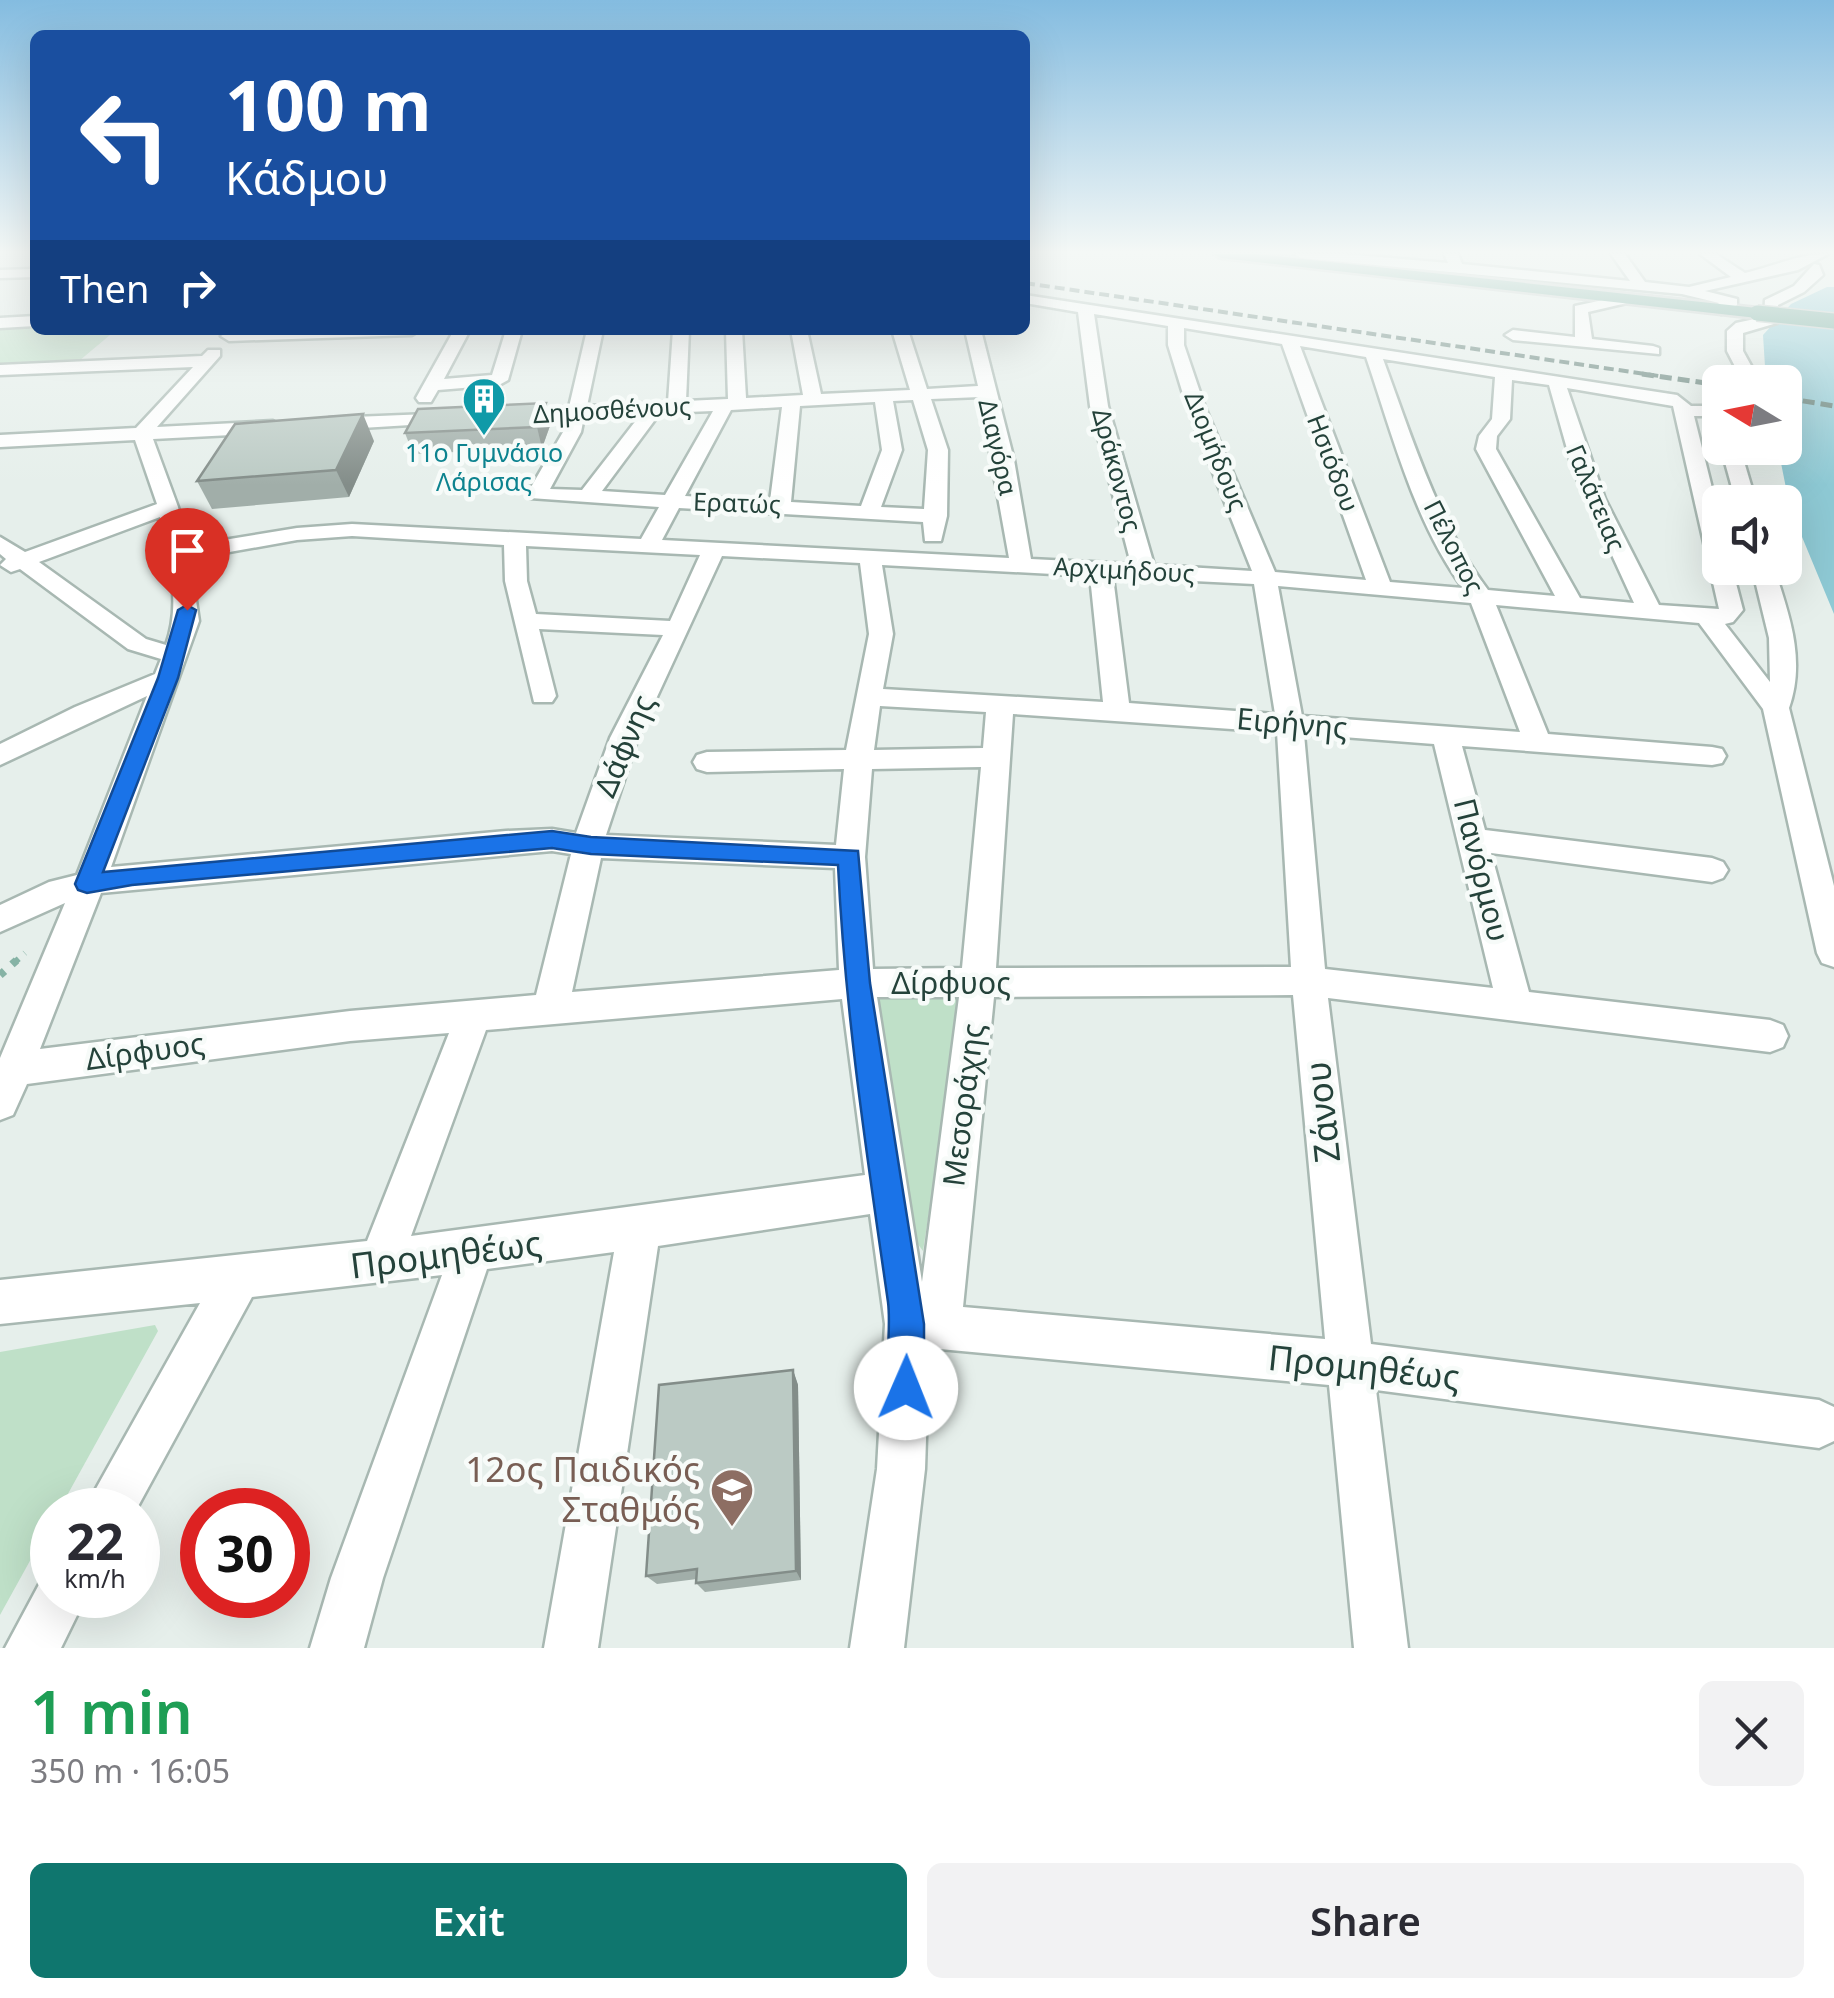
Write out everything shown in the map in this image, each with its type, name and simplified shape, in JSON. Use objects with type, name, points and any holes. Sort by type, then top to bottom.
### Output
[{"type":"street","name":"Δράκοντος","points":[[1089,331],[1102,419],[1144,571]]},
{"type":"street","name":"Διομήδους","points":[[1176,331],[1186,378],[1262,562],[1263,578]]},
{"type":"street","points":[[1243,331],[1556,380],[1702,410]]},
{"type":"street","points":[[1583,331],[1584,343]]},
{"type":"street","points":[[1735,331],[1735,351],[1742,365]]},
{"type":"street","points":[[0,1103],[171,666],[187,610],[168,507],[142,433],[230,335]]},
{"type":"street","points":[[412,420],[459,335]]},
{"type":"street","points":[[432,385],[498,380],[512,335]]},
{"type":"street","points":[[578,412],[594,335]]},
{"type":"street","points":[[677,407],[681,335]]},
{"type":"street","points":[[648,545],[731,404],[734,335]]},
{"type":"street","points":[[780,504],[802,400],[799,335]]},
{"type":"street","points":[[902,335],[938,450],[931,559]]},
{"type":"street","name":"Διαγόρα","points":[[974,335],[1004,460],[1020,564]]},
{"type":"street","points":[[1513,335],[1653,351]]},
{"type":"street","name":"Ησιόδου","points":[[1288,337],[1380,587]]},
{"type":"street","name":"Πέλοπος","points":[[1372,350],[1416,473],[1459,567],[1480,595],[1538,742]]},
{"type":"street","points":[[0,370],[207,361]]},
{"type":"street","points":[[1504,372],[1502,420],[1488,436],[1486,450],[1571,603]]},
{"type":"street","name":"Γαλάτειας","points":[[1556,380],[1573,447],[1590,491],[1650,610]]},
{"type":"street","name":"Δημοσθένους","points":[[0,440],[985,391]]},
{"type":"street","points":[[870,511],[892,450],[883,396]]},
{"type":"street","points":[[1681,406],[1731,610],[1724,617],[1706,616]]},
{"type":"street","points":[[587,496],[655,408]]},
{"type":"street","name":"Ερατώς","points":[[578,412],[565,446],[537,494],[780,504],[936,516]]},
{"type":"street","points":[[0,449],[28,440]]},
{"type":"street","points":[[12,565],[168,507]]},
{"type":"street","name":"Αρχιμήδους","points":[[175,555],[339,531],[1263,578],[1706,616]]},
{"type":"street","points":[[515,539],[516,581],[543,696]]},
{"type":"street","points":[[0,544],[12,565],[171,666]]},
{"type":"street","name":"Δάφνης","points":[[550,1011],[595,818],[624,738],[680,629],[714,548]]},
{"type":"street","points":[[870,556],[881,618],[859,761],[850,857],[857,983],[890,1191],[923,1325],[877,1648]]},
{"type":"street","points":[[1101,568],[1118,710]]},
{"type":"street","name":"Ζάνου","points":[[1263,578],[1290,724],[1310,981],[1381,1648]]},
{"type":"street","points":[[1767,585],[1784,659],[1782,695],[1776,708]]},
{"type":"street","points":[[1706,616],[1776,708],[1834,953]]},
{"type":"street","points":[[526,622],[680,629]]},
{"type":"street","points":[[0,756],[171,666]]},
{"type":"street","name":"Ειρήνης","points":[[870,697],[1118,710],[1712,756]]},
{"type":"street","name":"Μεσοράχης","points":[[923,1325],[978,984],[1000,704]]},
{"type":"street","name":"Πανόρμου","points":[[1446,738],[1514,1002]]},
{"type":"street","points":[[708,762],[996,757]]},
{"type":"street","points":[[0,918],[36,900],[87,884],[132,876],[506,842],[552,840],[591,846],[850,857]]},
{"type":"street","points":[[1475,840],[1712,870]]},
{"type":"street","name":"Δίρφυος","points":[[14,1069],[350,1026],[857,983],[1310,981],[1514,1002],[1770,1036]]},
{"type":"street","points":[[378,1264],[474,1015]]},
{"type":"street","name":"Προμηθέως","points":[[0,1302],[378,1264],[638,1231],[890,1191]]},
{"type":"street","points":[[571,1648],[638,1231]]},
{"type":"street","points":[[337,1648],[472,1252]]},
{"type":"street","points":[[121,1488],[238,1279]]},
{"type":"street","name":"Προμηθέως","points":[[923,1325],[1350,1364],[1820,1424]]},
{"type":"street","points":[[32,1648],[48,1618]]},
{"type":"path","points":[[0,976],[34,946]]},
{"type":"green space","points":[[0,331],[110,335],[79,361],[0,365]]},
{"type":"green space","points":[[962,997],[923,1251],[917,1243],[878,998]]},
{"type":"green space","points":[[155,1325],[158,1331],[71,1488],[30,1488],[30,1561],[0,1615],[0,1352]]},
{"type":"water","points":[[1767,331],[1834,331],[1834,614],[1802,537],[1802,485],[1785,485],[1781,465],[1802,465],[1802,365],[1765,365],[1763,335]]},
{"type":"building","points":[[546,403],[537,427],[405,433],[418,409]]},
{"type":"building","points":[[363,414],[336,470],[197,481],[235,424]]},
{"type":"building","name":"12ος Παιδικός Σταθμός","points":[[793,1370],[796,1571],[696,1583],[697,1569],[646,1576],[659,1385]]},
{"type":"railway","points":[[1352,331],[1659,376]]},
{"type":"railway","points":[[1642,374],[1702,382]]},
{"type":"railway","points":[[1802,401],[1834,406]]},
{"type":"place","name":"11ο Γυμνάσιο Λάρισας","points":[[484,437]]},
{"type":"place","name":"12ος Παιδικός Σταθμός","points":[[732,1528]]},
{"type":"route","points":[[187,610],[168,678],[87,884],[132,876],[552,840],[591,846],[850,857],[857,983],[908,1324],[906,1388]]}]
